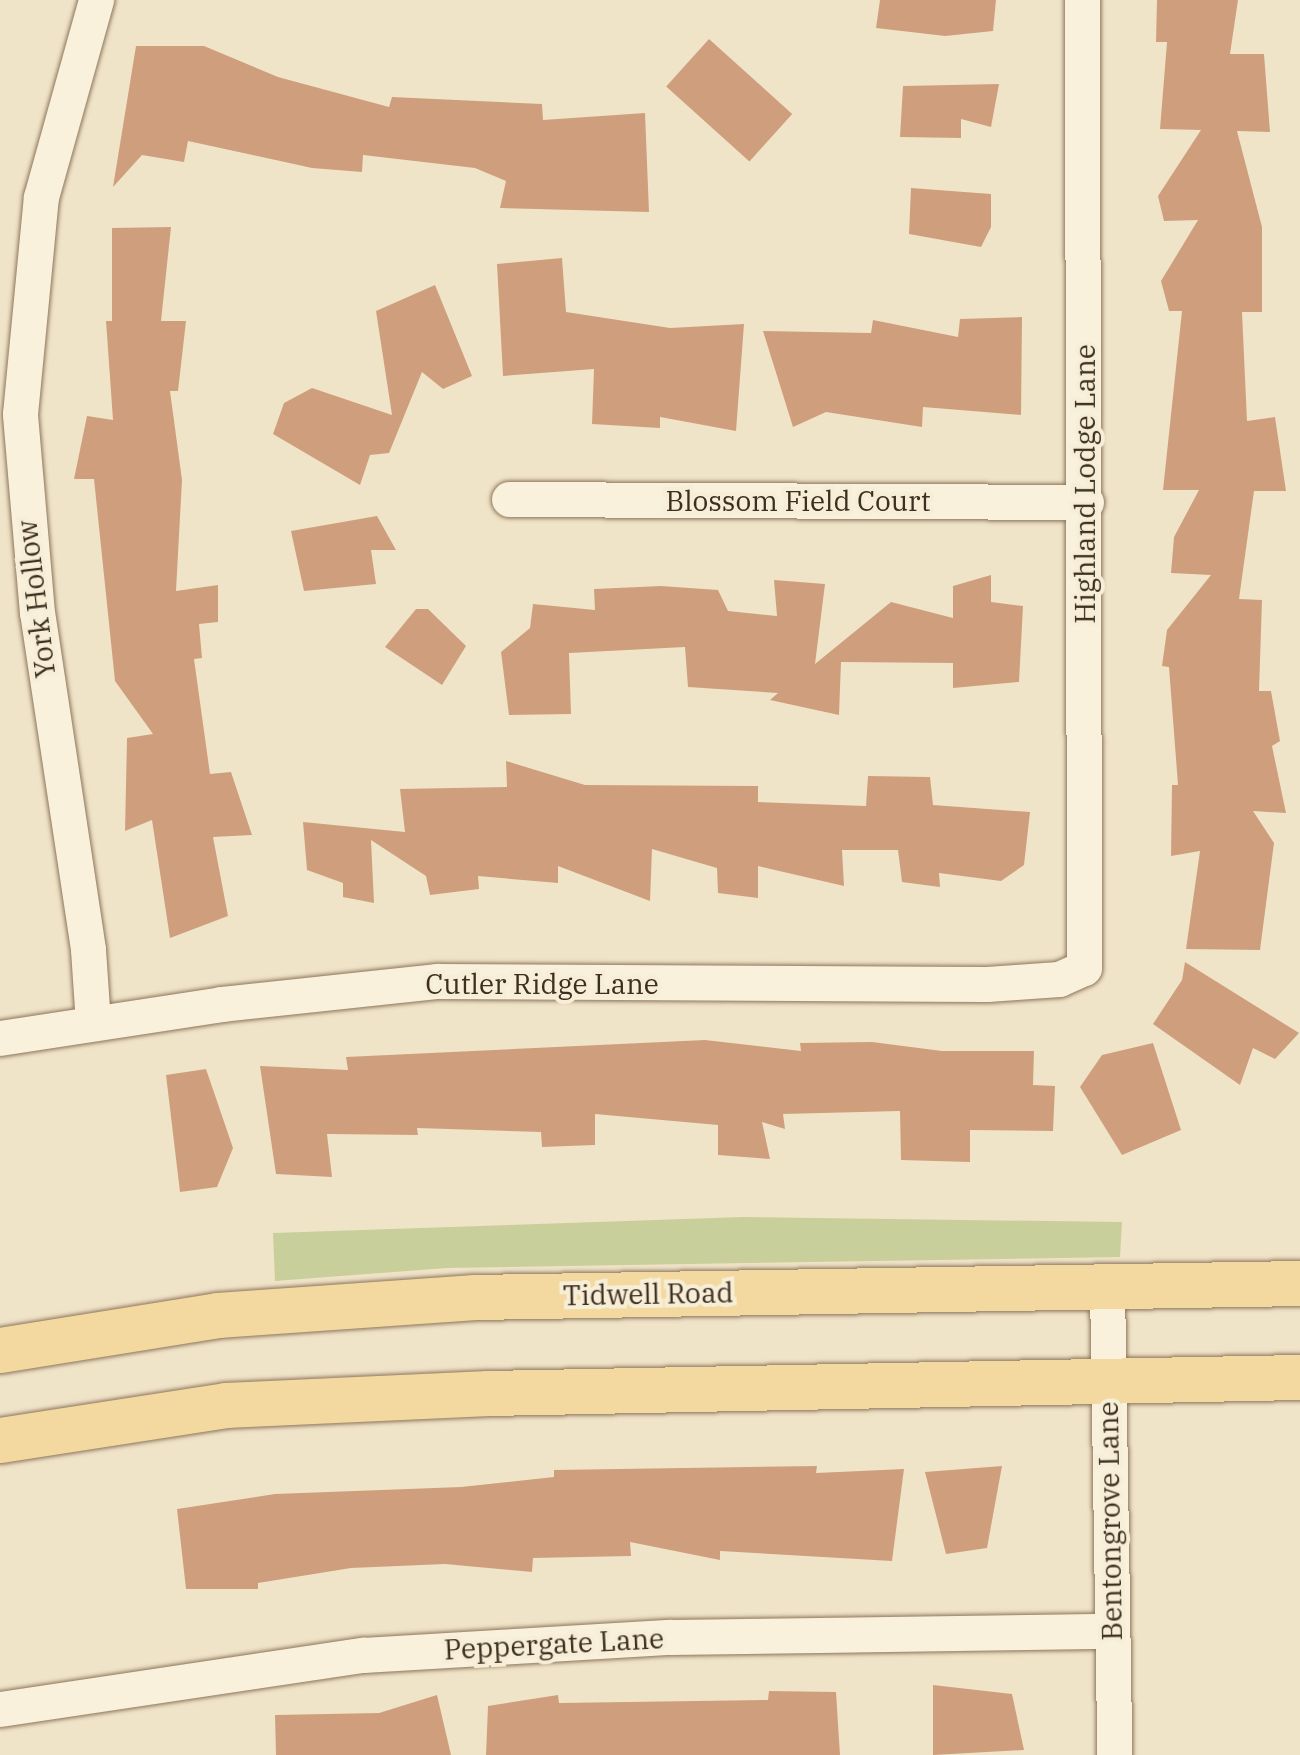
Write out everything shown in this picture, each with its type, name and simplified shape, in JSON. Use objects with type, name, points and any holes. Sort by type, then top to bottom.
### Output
[{"type":"main road","name":"Tidwell Road","points":[[0,1350],[218,1316],[474,1298],[1300,1283]]},
{"type":"main road","points":[[0,1440],[226,1404],[488,1392],[1300,1378]]},
{"type":"street","name":"York Hollow","points":[[92,1023],[88,949],[35,600],[20,414],[41,197],[96,0]]},
{"type":"street","name":"Highland Lodge Lane","points":[[1082,0],[1084,968]]},
{"type":"street","name":"Blossom Field Court","points":[[509,499],[1086,502]]},
{"type":"street","name":"Cutler Ridge Lane","points":[[0,1038],[92,1023],[437,982],[987,984],[1059,979],[1084,968]]},
{"type":"street","name":"Bentongrove Lane","points":[[1107,1286],[1114,1755]]},
{"type":"street","name":"Peppergate Lane","points":[[0,1708],[363,1655],[670,1637],[1112,1631]]},
{"type":"green space","points":[[743,1217],[1122,1222],[1120,1257],[447,1268],[275,1281],[273,1233]]},
{"type":"building","points":[[880,0],[996,0],[993,31],[945,36],[876,28]]},
{"type":"building","points":[[1157,0],[1238,0],[1230,54],[1264,54],[1270,132],[1237,131],[1262,227],[1262,312],[1242,312],[1247,421],[1275,417],[1286,491],[1254,491],[1239,599],[1262,600],[1259,691],[1271,691],[1280,741],[1272,746],[1286,813],[1253,811],[1274,843],[1260,950],[1186,949],[1200,851],[1171,856],[1172,785],[1178,785],[1169,667],[1162,666],[1167,630],[1211,575],[1171,573],[1174,537],[1199,490],[1163,490],[1182,311],[1169,311],[1161,281],[1198,220],[1164,221],[1158,196],[1201,130],[1160,129],[1167,42],[1156,42]]},
{"type":"building","points":[[709,39],[792,114],[749,162],[666,87]]},
{"type":"building","points":[[136,46],[204,46],[278,77],[389,107],[392,97],[542,104],[543,120],[645,113],[649,212],[500,208],[506,181],[475,168],[363,155],[362,172],[312,168],[188,141],[184,162],[142,155],[113,187]]},
{"type":"building","points":[[999,84],[991,127],[961,119],[961,138],[900,137],[903,86]]},
{"type":"building","points":[[911,188],[991,194],[991,227],[981,247],[909,234]]},
{"type":"building","points":[[171,227],[161,321],[186,321],[178,391],[170,391],[182,480],[176,591],[218,585],[218,622],[199,624],[202,658],[194,659],[210,774],[231,772],[252,835],[213,837],[228,916],[170,938],[152,820],[125,831],[127,738],[153,734],[115,681],[94,479],[74,479],[87,416],[113,420],[106,321],[112,321],[112,228]]},
{"type":"building","points":[[562,258],[566,312],[670,328],[744,324],[736,431],[660,417],[660,428],[592,424],[594,369],[503,376],[497,264]]},
{"type":"building","points":[[435,285],[472,376],[443,389],[422,372],[389,453],[370,455],[360,485],[273,434],[284,403],[312,388],[392,415],[376,311]]},
{"type":"building","points":[[1022,317],[1021,415],[923,407],[922,427],[826,412],[793,427],[763,331],[871,333],[873,320],[958,337],[960,319]]},
{"type":"building","points":[[377,516],[396,550],[371,550],[376,584],[304,591],[291,531]]},
{"type":"building","points":[[991,575],[991,602],[1023,606],[1019,682],[953,688],[953,663],[841,662],[839,715],[770,700],[778,693],[688,687],[685,647],[569,653],[571,714],[509,715],[501,652],[530,628],[533,604],[595,610],[594,589],[661,586],[718,590],[728,611],[777,616],[774,580],[825,584],[815,664],[891,602],[953,618],[953,586]]},
{"type":"building","points":[[416,609],[428,609],[466,646],[442,685],[385,647]]},
{"type":"building","points":[[506,761],[585,785],[758,786],[758,802],[866,806],[868,776],[930,777],[933,805],[1030,812],[1024,865],[1001,881],[939,873],[940,887],[902,882],[898,850],[842,850],[844,886],[758,866],[758,898],[718,893],[717,868],[652,849],[650,901],[558,866],[558,883],[478,876],[479,889],[430,895],[426,876],[371,840],[374,903],[343,897],[343,883],[307,870],[303,822],[405,832],[400,789],[507,787]]},
{"type":"building","points":[[1185,962],[1299,1033],[1275,1059],[1253,1048],[1240,1085],[1153,1024],[1182,980]]},
{"type":"building","points":[[705,1040],[801,1051],[800,1043],[872,1042],[942,1051],[1034,1051],[1033,1085],[1055,1086],[1053,1131],[970,1130],[970,1162],[901,1160],[900,1111],[783,1114],[785,1129],[762,1122],[770,1159],[718,1155],[718,1125],[595,1114],[595,1145],[542,1147],[541,1132],[417,1128],[418,1135],[327,1134],[332,1177],[276,1174],[260,1066],[348,1070],[346,1057]]},
{"type":"building","points":[[1153,1043],[1181,1130],[1122,1155],[1080,1087],[1102,1055]]},
{"type":"building","points":[[206,1069],[233,1148],[217,1187],[180,1192],[166,1075]]},
{"type":"building","points":[[817,1466],[816,1473],[904,1469],[892,1561],[720,1551],[720,1560],[630,1542],[631,1556],[533,1558],[532,1572],[445,1564],[351,1568],[258,1583],[258,1589],[186,1589],[177,1509],[275,1494],[461,1487],[554,1477],[554,1470]]},
{"type":"building","points":[[1002,1466],[987,1548],[946,1554],[925,1472]]},
{"type":"building","points":[[933,1685],[1012,1694],[1024,1750],[933,1755]]},
{"type":"building","points":[[769,1691],[836,1692],[840,1755],[486,1755],[488,1706],[558,1695],[559,1703],[768,1700]]},
{"type":"building","points":[[437,1695],[451,1755],[276,1755],[275,1715],[379,1713]]}]
